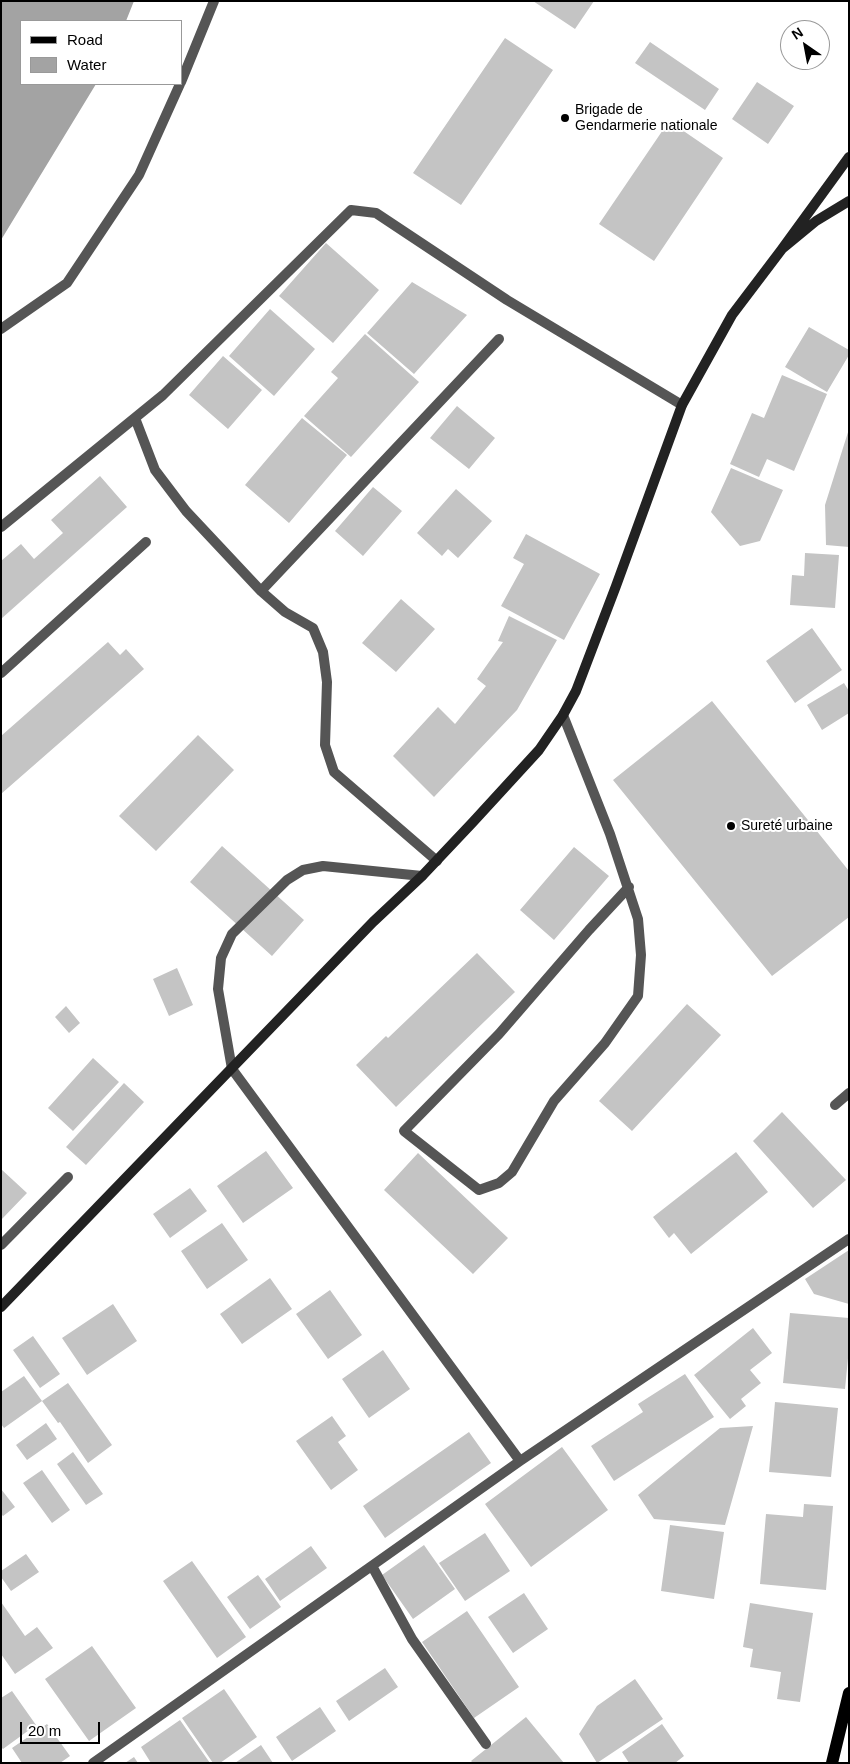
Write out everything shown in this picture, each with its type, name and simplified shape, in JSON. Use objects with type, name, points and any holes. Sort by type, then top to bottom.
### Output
[{"type":"main road","points":[[1,1307],[373,922],[437,861],[539,750],[563,715],[576,691],[682,405],[732,315],[849,157]]},
{"type":"main road","points":[[782,249],[816,221],[849,201]]},
{"type":"main road","points":[[816,221],[849,208]]},
{"type":"main road","points":[[832,1763],[849,1693]]},
{"type":"street","points":[[182,81],[214,1]]},
{"type":"street","points":[[1,329],[68,283],[139,175],[180,85]]},
{"type":"street","points":[[1,528],[163,395],[351,210],[376,213],[506,300],[682,405]]},
{"type":"street","points":[[261,591],[499,339]]},
{"type":"street","points":[[135,418],[155,470],[186,511],[261,591],[285,612],[314,628],[323,652],[327,682],[325,745],[334,772],[437,861]]},
{"type":"street","points":[[1,673],[146,542]]},
{"type":"street","points":[[563,715],[610,834],[629,887],[638,919],[641,955],[638,996],[605,1043],[554,1101],[512,1172],[499,1183],[479,1190],[404,1131],[498,1034],[629,887]]},
{"type":"street","points":[[422,876],[322,866],[303,870],[287,880],[232,934],[222,958],[218,988],[232,1069],[520,1461]]},
{"type":"street","points":[[835,1105],[849,1093]]},
{"type":"street","points":[[1,1245],[68,1177]]},
{"type":"street","points":[[93,1763],[520,1461],[849,1239]]},
{"type":"street","points":[[372,1566],[412,1639],[486,1744]]},
{"type":"water","points":[[1,1],[134,1],[126,20],[20,20],[20,85],[95,85],[1,240]]},
{"type":"building","points":[[533,1],[594,1],[575,29]]},
{"type":"building","points":[[505,38],[553,70],[461,205],[413,173]]},
{"type":"building","points":[[650,42],[719,89],[705,110],[635,63]]},
{"type":"building","points":[[757,82],[794,106],[768,144],[732,119]]},
{"type":"building","points":[[669,121],[723,158],[654,261],[599,224]]},
{"type":"building","points":[[326,243],[379,290],[333,343],[279,296]]},
{"type":"building","points":[[412,282],[467,315],[414,374],[367,333]]},
{"type":"building","points":[[270,309],[315,349],[274,396],[229,356]]},
{"type":"building","points":[[809,327],[849,350],[849,355],[827,392],[785,367]]},
{"type":"building","points":[[365,334],[419,382],[351,457],[304,416],[338,378],[331,372]]},
{"type":"building","points":[[223,356],[262,390],[228,429],[189,395]]},
{"type":"building","points":[[782,375],[827,394],[794,471],[767,459],[759,477],[730,464],[752,413],[764,418]]},
{"type":"building","points":[[457,406],[495,438],[469,469],[430,438]]},
{"type":"building","points":[[302,418],[347,455],[289,523],[245,485]]},
{"type":"building","points":[[849,429],[849,547],[826,545],[825,505]]},
{"type":"building","points":[[731,468],[783,490],[760,541],[740,546],[711,512]]},
{"type":"building","points":[[100,476],[127,507],[1,619],[1,561],[21,544],[34,559],[63,533],[51,520]]},
{"type":"building","points":[[373,487],[402,511],[363,556],[335,531]]},
{"type":"building","points":[[456,489],[492,521],[458,558],[448,549],[442,556],[417,533]]},
{"type":"building","points":[[526,534],[600,574],[564,640],[501,606],[524,564],[513,558]]},
{"type":"building","points":[[805,553],[839,555],[835,608],[790,605],[792,575],[804,576]]},
{"type":"building","points":[[401,599],[435,629],[396,672],[362,643]]},
{"type":"building","points":[[509,616],[557,640],[517,710],[434,797],[393,756],[438,707],[455,724],[486,686],[477,679],[503,642],[498,641]]},
{"type":"building","points":[[812,628],[842,670],[795,703],[766,661]]},
{"type":"building","points":[[108,642],[120,655],[126,649],[144,669],[1,794],[1,736]]},
{"type":"building","points":[[844,683],[849,691],[849,713],[822,730],[807,705]]},
{"type":"building","name":"Sureté urbaine","points":[[712,701],[849,871],[849,917],[772,976],[613,780]]},
{"type":"building","points":[[198,735],[234,770],[156,851],[119,816]]},
{"type":"building","points":[[222,846],[304,920],[272,956],[190,882]]},
{"type":"building","points":[[574,847],[609,876],[554,940],[520,910]]},
{"type":"building","points":[[477,953],[515,992],[396,1107],[356,1065],[386,1036],[388,1038]]},
{"type":"building","points":[[177,968],[193,1005],[169,1016],[153,979]]},
{"type":"building","points":[[687,1004],[721,1035],[632,1131],[599,1101]]},
{"type":"building","points":[[66,1006],[80,1023],[69,1033],[55,1017]]},
{"type":"building","points":[[93,1058],[119,1082],[73,1131],[48,1108]]},
{"type":"building","points":[[124,1083],[144,1102],[86,1165],[66,1147]]},
{"type":"building","points":[[782,1112],[846,1180],[813,1208],[753,1141]]},
{"type":"building","points":[[266,1151],[293,1188],[243,1223],[217,1186]]},
{"type":"building","points":[[736,1152],[768,1192],[691,1254],[674,1233],[669,1238],[653,1217]]},
{"type":"building","points":[[418,1153],[508,1238],[473,1274],[384,1190]]},
{"type":"building","points":[[1,1169],[27,1193],[1,1220]]},
{"type":"building","points":[[190,1188],[207,1211],[170,1238],[153,1214]]},
{"type":"building","points":[[222,1223],[248,1260],[207,1289],[181,1251]]},
{"type":"building","points":[[849,1250],[849,1304],[814,1294],[805,1279]]},
{"type":"building","points":[[270,1278],[292,1309],[242,1344],[220,1314]]},
{"type":"building","points":[[330,1290],[362,1335],[328,1359],[296,1314]]},
{"type":"building","points":[[113,1304],[137,1341],[87,1375],[62,1338]]},
{"type":"building","points":[[790,1313],[849,1318],[849,1348],[845,1389],[783,1383]]},
{"type":"building","points":[[753,1328],[772,1353],[750,1370],[761,1383],[741,1399],[746,1406],[730,1419],[694,1375]]},
{"type":"building","points":[[33,1336],[60,1374],[40,1388],[13,1350]]},
{"type":"building","points":[[383,1350],[410,1389],[369,1418],[342,1379]]},
{"type":"building","points":[[685,1374],[714,1417],[614,1481],[591,1446],[643,1412],[638,1404]]},
{"type":"building","points":[[24,1376],[42,1401],[4,1428],[1,1424],[1,1392]]},
{"type":"building","points":[[68,1383],[112,1445],[88,1463],[60,1422],[58,1423],[42,1401]]},
{"type":"building","points":[[775,1402],[838,1408],[831,1477],[769,1472]]},
{"type":"building","points":[[332,1416],[346,1436],[338,1442],[358,1470],[331,1490],[296,1441]]},
{"type":"building","points":[[46,1423],[57,1439],[27,1460],[16,1445]]},
{"type":"building","points":[[753,1426],[725,1525],[654,1519],[638,1495],[720,1428]]},
{"type":"building","points":[[469,1432],[491,1463],[385,1538],[363,1506]]},
{"type":"building","points":[[562,1447],[608,1510],[531,1567],[485,1504]]},
{"type":"building","points":[[73,1452],[103,1494],[86,1505],[57,1464]]},
{"type":"building","points":[[42,1470],[70,1510],[52,1523],[23,1483]]},
{"type":"building","points":[[1,1489],[15,1507],[3,1516],[1,1514]]},
{"type":"building","points":[[804,1504],[833,1506],[826,1590],[760,1584],[766,1514],[803,1517]]},
{"type":"building","points":[[670,1525],[724,1532],[714,1599],[661,1591]]},
{"type":"building","points":[[485,1533],[510,1571],[465,1601],[439,1563]]},
{"type":"building","points":[[424,1545],[455,1589],[413,1619],[382,1575]]},
{"type":"building","points":[[311,1546],[327,1568],[280,1601],[265,1579]]},
{"type":"building","points":[[26,1554],[39,1572],[11,1591],[1,1577],[1,1571]]},
{"type":"building","points":[[192,1561],[246,1637],[217,1658],[163,1581]]},
{"type":"building","points":[[258,1575],[281,1607],[250,1629],[227,1597]]},
{"type":"building","points":[[524,1593],[548,1629],[513,1653],[488,1617]]},
{"type":"building","points":[[1,1602],[25,1636],[37,1627],[53,1648],[15,1674],[1,1654]]},
{"type":"building","points":[[750,1603],[813,1613],[800,1702],[777,1699],[781,1672],[750,1667],[753,1649],[743,1647]]},
{"type":"building","points":[[467,1611],[519,1687],[474,1718],[422,1642]]},
{"type":"building","points":[[92,1646],[136,1708],[89,1741],[45,1679]]},
{"type":"building","points":[[385,1668],[398,1687],[349,1721],[336,1701]]},
{"type":"building","points":[[635,1679],[663,1719],[597,1763],[579,1734],[597,1706]]},
{"type":"building","points":[[224,1689],[257,1737],[220,1763],[213,1763],[182,1718]]},
{"type":"building","points":[[12,1691],[36,1725],[3,1749],[1,1747],[1,1698]]},
{"type":"building","points":[[320,1707],[336,1731],[292,1761],[276,1737]]},
{"type":"building","points":[[526,1717],[564,1763],[473,1763],[471,1761]]},
{"type":"building","points":[[180,1720],[210,1763],[151,1763],[141,1747]]},
{"type":"building","points":[[47,1724],[70,1756],[60,1763],[22,1763],[12,1748]]},
{"type":"building","points":[[662,1724],[684,1756],[675,1763],[629,1763],[622,1752]]},
{"type":"building","points":[[261,1745],[273,1763],[235,1763]]},
{"type":"building","points":[[134,1757],[138,1763],[125,1763]]},
{"type":"place","name":"Brigade de Gendarmerie nationale","points":[[565,118]]},
{"type":"place","name":"Sureté urbaine","points":[[731,826]]}]
